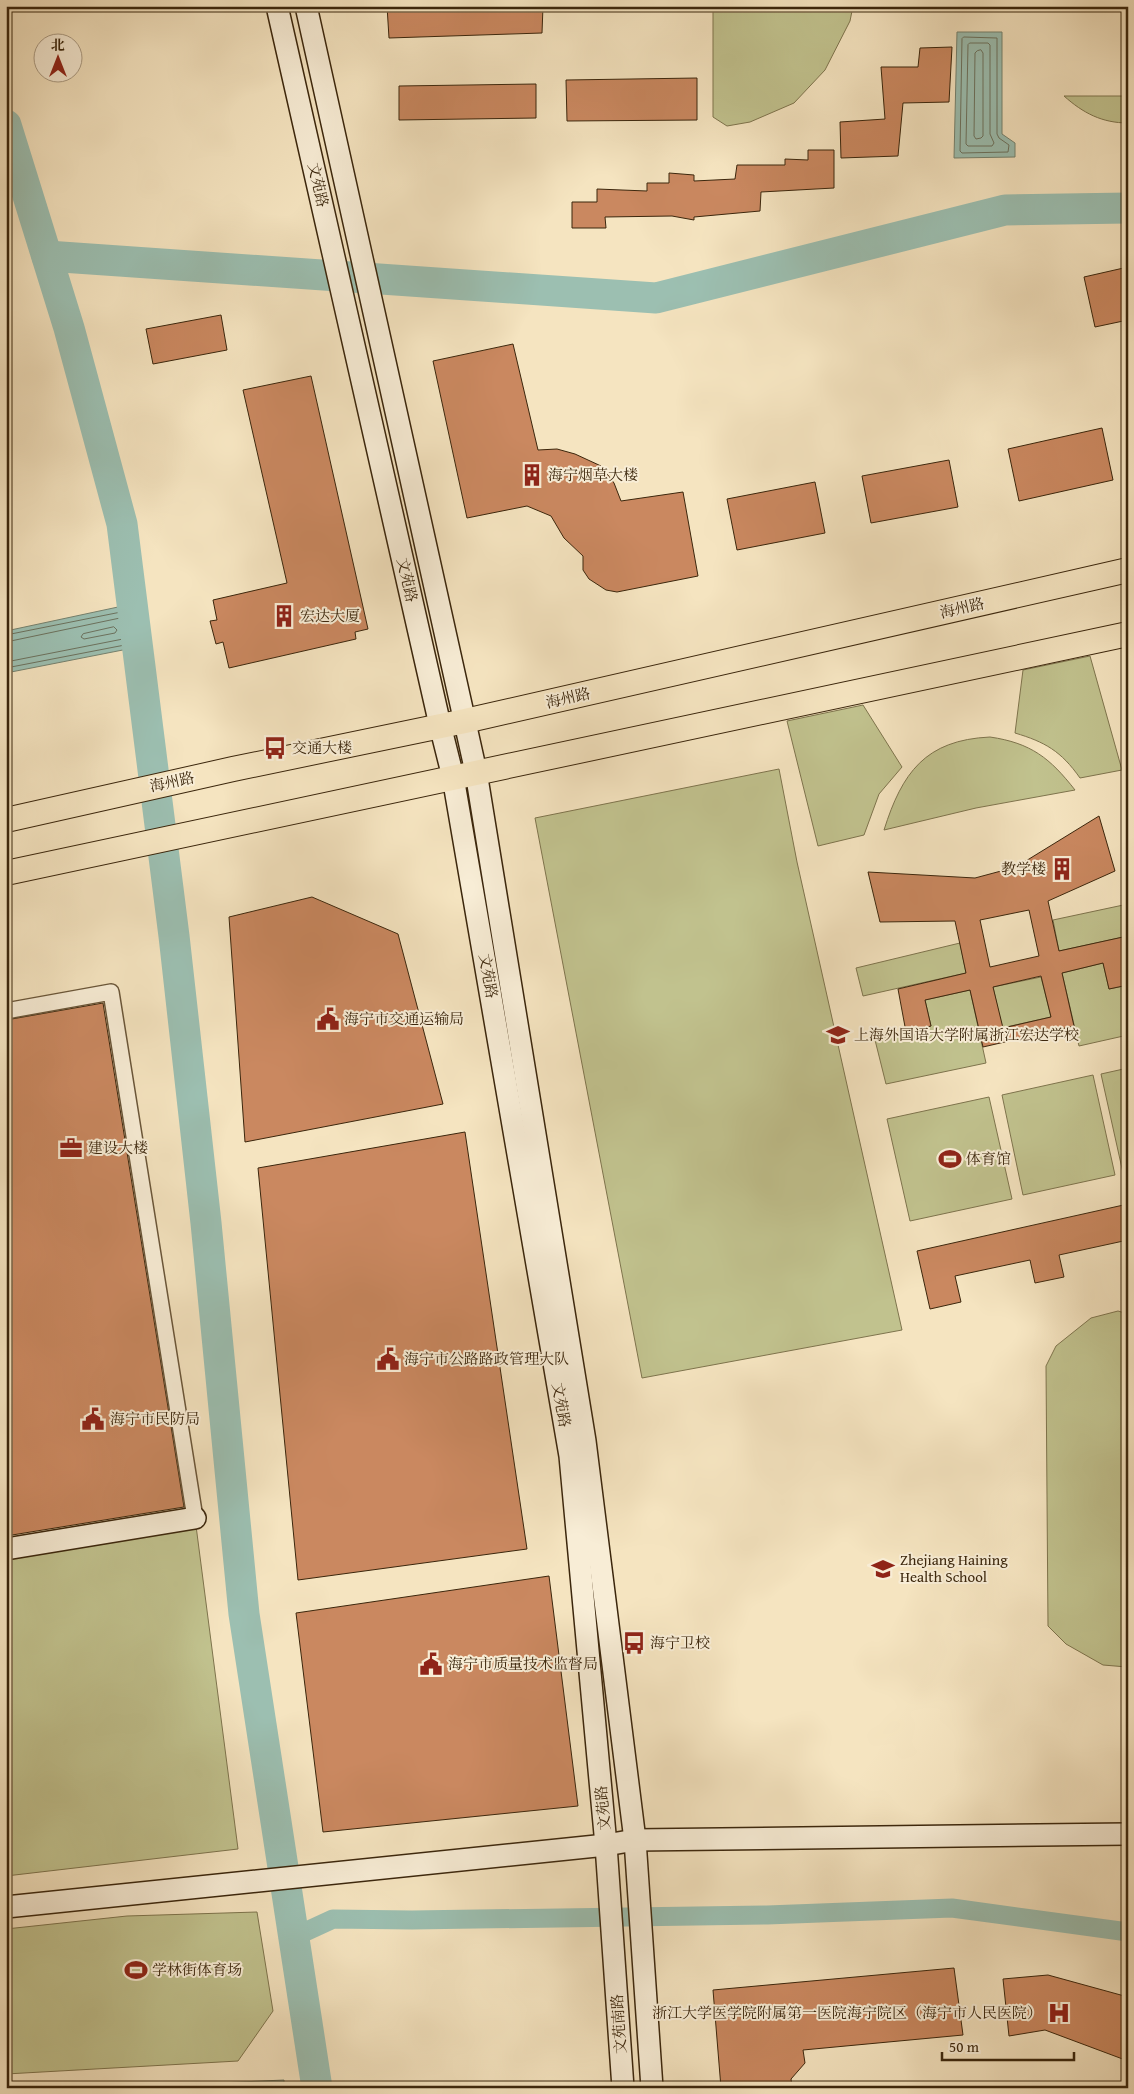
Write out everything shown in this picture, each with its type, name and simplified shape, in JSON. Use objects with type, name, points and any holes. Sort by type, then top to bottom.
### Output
[{"type":"main road","name":"文苑路","points":[[277,6],[453,777],[570,1456],[606,1845],[614,1960]]},
{"type":"main road","name":"文苑路","points":[[306,6],[476,772],[585,1441],[635,1840],[644,1960]]},
{"type":"main road","name":"海州路","points":[[6,820],[116,794],[465,721],[1128,570]]},
{"type":"main road","points":[[6,873],[1128,634]]},
{"type":"main road","points":[[6,1549],[195,1518]]},
{"type":"main road","points":[[6,1907],[606,1845],[635,1840],[1128,1834]]},
{"type":"main road","name":"文苑南路","points":[[614,1960],[623,2088]]},
{"type":"main road","name":"文苑南路","points":[[644,1960],[652,2088]]},
{"type":"street","points":[[7,1007],[111,992],[195,1518]]},
{"type":"green space","points":[[713,6],[853,6],[850,21],[825,70],[794,103],[750,122],[727,126],[713,117]]},
{"type":"green space","points":[[1064,96],[1128,96],[1128,123],[1119,123],[1093,116]]},
{"type":"green space","points":[[1090,656],[1122,770],[1080,778],[1066,761],[1052,749],[1035,740],[1015,733],[1023,670]]},
{"type":"green space","points":[[863,705],[902,767],[879,794],[864,835],[818,846],[787,721]]},
{"type":"green space","points":[[990,737],[1017,743],[1038,754],[1057,769],[1075,790],[976,808],[884,830],[899,792],[908,776],[919,763],[949,745]]},
{"type":"green space","points":[[779,769],[797,862],[902,1330],[642,1378],[535,818]]},
{"type":"green space","points":[[1128,904],[1128,936],[1059,951],[1053,920]]},
{"type":"green space","points":[[960,943],[966,973],[863,996],[856,968]]},
{"type":"green space","points":[[1103,963],[1109,989],[1128,985],[1128,1035],[1079,1046],[1062,973]]},
{"type":"green space","points":[[1041,977],[1051,1017],[1002,1028],[993,987]]},
{"type":"green space","points":[[970,990],[986,1063],[886,1084],[875,1040],[931,1026],[925,1000]]},
{"type":"green space","points":[[1128,1068],[1128,1172],[1123,1173],[1101,1074]]},
{"type":"green space","points":[[1093,1075],[1115,1175],[1023,1195],[1002,1095]]},
{"type":"green space","name":"体育馆","points":[[989,1097],[1012,1199],[910,1221],[887,1119]]},
{"type":"green space","points":[[1118,1311],[1128,1314],[1127,1667],[1103,1665],[1066,1644],[1048,1626],[1046,1366],[1056,1346],[1091,1318]]},
{"type":"green space","points":[[195,1518],[238,1849],[6,1876],[6,1549]]},
{"type":"green space","name":"学林街体育场","points":[[257,1912],[273,2011],[238,2061],[6,2074],[6,1929],[127,1916]]},
{"type":"water","points":[[957,32],[1002,32],[1002,134],[1015,143],[1015,157],[954,158]]},
{"type":"water","points":[[132,604],[138,647],[6,673],[6,631]]},
{"type":"water","points":[[284,2080],[284,2088],[111,2088]]},
{"type":"building","points":[[387,6],[543,6],[542,33],[389,38]]},
{"type":"building","points":[[952,47],[949,102],[903,103],[898,156],[841,158],[840,122],[885,119],[881,67],[918,67],[920,48]]},
{"type":"building","points":[[697,78],[697,120],[567,121],[566,80]]},
{"type":"building","points":[[536,84],[536,118],[399,120],[399,86]]},
{"type":"building","points":[[808,150],[834,150],[834,188],[761,192],[760,211],[694,217],[694,220],[672,216],[605,217],[606,228],[572,228],[572,202],[597,202],[597,189],[647,191],[647,183],[669,183],[669,173],[694,175],[694,181],[735,179],[737,165],[785,165],[785,159],[808,160]]},
{"type":"building","points":[[1128,267],[1128,320],[1095,327],[1084,277]]},
{"type":"building","points":[[221,315],[227,350],[153,364],[146,329]]},
{"type":"building","name":"海宁烟草大楼","points":[[513,344],[538,450],[557,449],[575,454],[601,466],[614,483],[621,501],[683,492],[698,576],[617,592],[606,590],[589,579],[583,570],[583,556],[564,538],[551,516],[527,506],[467,518],[433,361]]},
{"type":"building","points":[[311,376],[368,629],[355,632],[356,639],[229,668],[223,642],[216,644],[210,621],[217,620],[213,600],[287,583],[243,390]]},
{"type":"building","points":[[1102,428],[1113,480],[1019,501],[1008,449]]},
{"type":"building","points":[[949,460],[958,507],[871,523],[862,476]]},
{"type":"building","points":[[815,482],[825,533],[737,550],[727,499]]},
{"type":"building","points":[[1099,816],[1115,871],[1048,901],[1059,951],[1123,937],[1128,959],[1128,985],[1109,989],[1103,963],[1062,973],[1074,1026],[983,1047],[970,990],[925,1000],[931,1026],[906,1032],[898,989],[966,973],[955,921],[880,922],[868,872],[975,878],[1016,867]],"holes":[[[1029,910],[1039,956],[990,967],[980,920]],[[1041,976],[1051,1017],[1003,1028],[993,987]]]},
{"type":"building","name":"海宁市交通运输局","points":[[312,897],[398,934],[443,1104],[245,1142],[229,917]]},
{"type":"building","points":[[103,1003],[184,1507],[6,1536],[6,1020]]},
{"type":"building","name":"海宁市公路路政管理大队","points":[[465,1132],[527,1549],[298,1580],[258,1168]]},
{"type":"building","points":[[1128,1204],[1128,1240],[1059,1255],[1064,1277],[1035,1283],[1030,1260],[955,1276],[961,1302],[930,1309],[917,1251]]},
{"type":"building","name":"海宁市质量技术监督局","points":[[549,1576],[578,1806],[323,1832],[296,1613]]},
{"type":"building","points":[[954,1968],[963,2035],[803,2050],[805,2063],[791,2079],[792,2088],[721,2088],[713,1990]]},
{"type":"building","points":[[1048,1975],[1128,1997],[1128,2061],[1045,2030],[1009,2036],[1003,1979]]},
{"type":"waterway","points":[[6,125],[69,328],[122,524],[174,936],[206,1223],[244,1614],[317,2088]]},
{"type":"waterway","points":[[47,256],[656,298],[1005,210],[1128,208]]},
{"type":"waterway","points":[[294,1937],[333,1919],[412,1920],[767,1915],[952,1908],[1128,1932]]},
{"type":"place","name":"海宁烟草大楼","points":[[532,475]]},
{"type":"place","name":"宏达大厦","points":[[284,616]]},
{"type":"place","name":"交通大楼","points":[[275,748]]},
{"type":"place","name":"教学楼","points":[[1062,869]]},
{"type":"place","name":"海宁市交通运输局","points":[[328,1019]]},
{"type":"place","name":"上海外国语大学附属浙江宏达学校","points":[[838,1035]]},
{"type":"place","name":"建设大楼","points":[[71,1148]]},
{"type":"place","name":"体育馆","points":[[950,1159]]},
{"type":"place","name":"海宁市公路路政管理大队","points":[[388,1359]]},
{"type":"place","name":"海宁市民防局","points":[[93,1419]]},
{"type":"place","name":"Zhejiang Haining Health School","points":[[883,1569]]},
{"type":"place","name":"海宁卫校","points":[[634,1643]]},
{"type":"place","name":"海宁市质量技术监督局","points":[[431,1664]]},
{"type":"place","name":"学林街体育场","points":[[136,1970]]},
{"type":"place","name":"浙江大学医学院附属第一医院海宁院区（海宁市人民医院）","points":[[1059,2013]]}]
